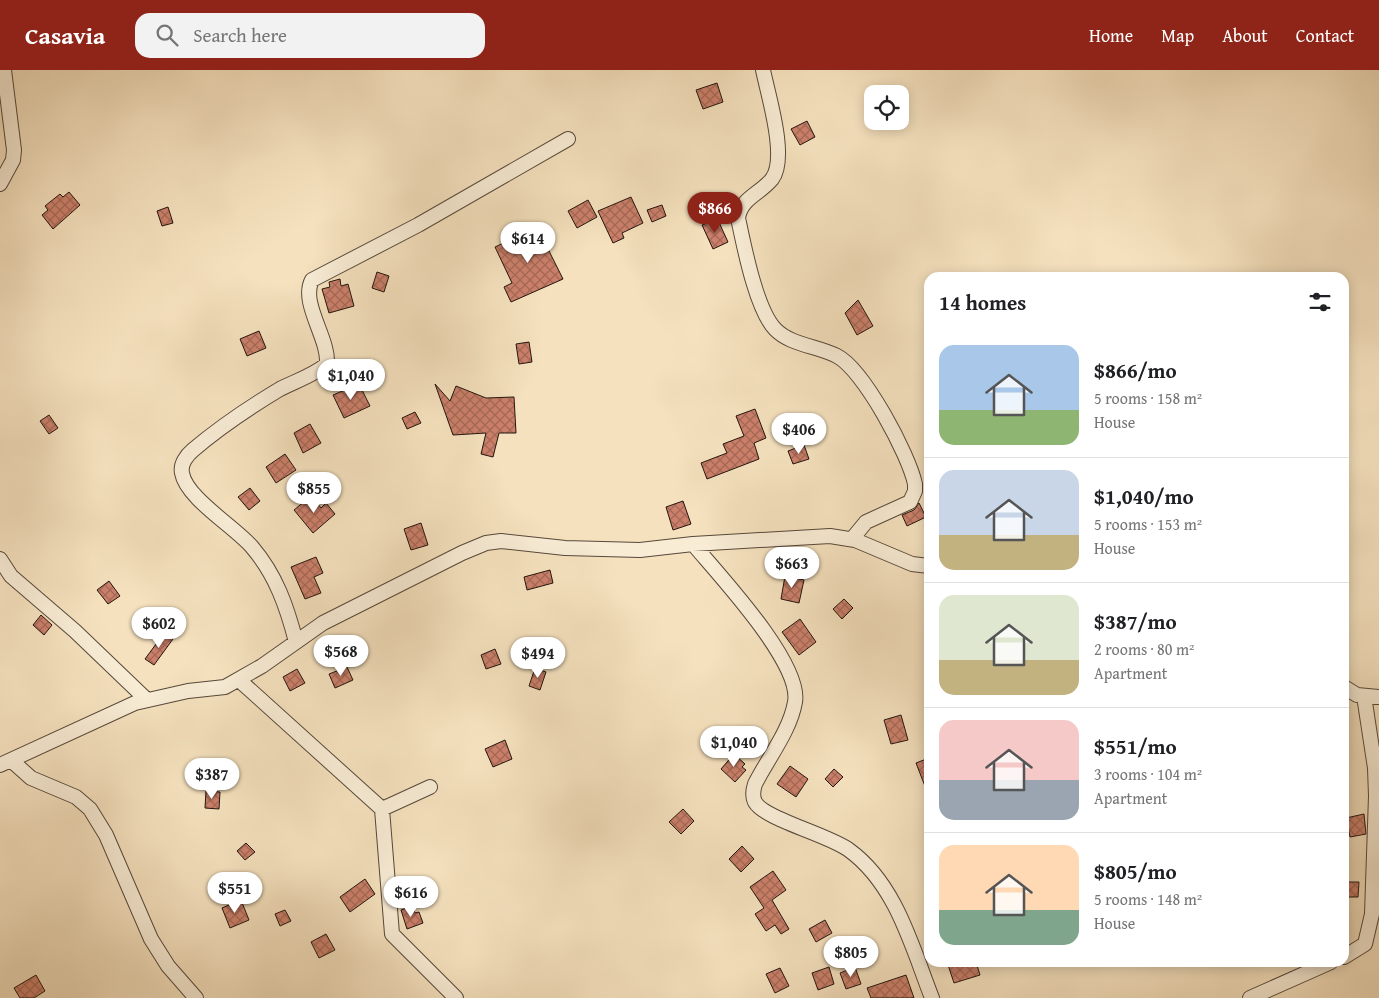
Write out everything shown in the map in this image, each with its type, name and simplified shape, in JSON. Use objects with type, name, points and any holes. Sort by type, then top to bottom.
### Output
[{"type":"street","points":[[0,184],[13,160],[14,150],[4,70]]},
{"type":"street","points":[[763,70],[778,147],[778,162],[772,179],[742,205],[738,218],[760,302],[775,330],[787,338],[843,359],[860,376],[895,436],[913,478],[915,491],[910,502],[866,522],[852,539]]},
{"type":"street","points":[[296,642],[281,593],[268,567],[237,530],[214,512],[191,490],[182,473],[183,463],[192,451],[235,418],[327,364],[326,350],[309,296],[308,287],[312,280],[418,225],[568,138]]},
{"type":"street","points":[[6,763],[115,711],[147,700],[188,691],[226,687],[347,610],[486,543],[501,541],[614,550],[665,548],[692,544],[812,536],[852,539],[912,564],[924,565]]},
{"type":"street","points":[[692,544],[760,626],[787,666],[796,691],[790,719],[755,784],[752,794],[755,802],[770,815],[840,844],[852,852],[876,875],[886,889],[896,909],[932,998]]},
{"type":"street","points":[[0,558],[11,576],[75,631],[147,700]]},
{"type":"street","points":[[239,680],[382,809],[392,934],[456,998]]},
{"type":"street","points":[[1349,689],[1364,696],[1379,697]]},
{"type":"street","points":[[1349,954],[1365,944],[1372,914],[1376,796],[1364,696]]},
{"type":"street","points":[[6,763],[32,778],[76,797],[90,809],[106,835],[151,939],[168,966],[196,998]]},
{"type":"street","points":[[382,809],[430,787]]},
{"type":"street","points":[[1250,998],[1320,967]]},
{"type":"building","points":[[717,83],[723,102],[703,109],[696,90]]},
{"type":"building","points":[[807,121],[815,137],[800,145],[791,129]]},
{"type":"building","points":[[69,192],[80,205],[53,229],[42,215],[48,210],[45,206],[60,194],[63,197]]},
{"type":"building","points":[[631,197],[643,223],[622,233],[624,238],[613,243],[598,211]]},
{"type":"building","points":[[588,200],[597,217],[577,228],[568,211]]},
{"type":"building","points":[[662,205],[666,216],[652,222],[647,210]]},
{"type":"building","points":[[168,207],[173,223],[162,226],[157,211]]},
{"type":"building","points":[[717,218],[728,242],[713,249],[702,225]]},
{"type":"building","points":[[537,227],[563,279],[511,302],[504,287],[512,283],[495,247]]},
{"type":"building","points":[[377,272],[389,276],[384,292],[372,288]]},
{"type":"building","points":[[340,279],[341,286],[348,284],[354,306],[329,313],[322,289],[330,287],[329,282]]},
{"type":"building","points":[[858,300],[873,326],[857,335],[845,313]]},
{"type":"building","points":[[259,331],[266,348],[247,356],[240,339]]},
{"type":"building","points":[[529,342],[532,362],[519,364],[516,344]]},
{"type":"building","points":[[359,384],[370,406],[344,418],[333,395]]},
{"type":"building","points":[[435,384],[450,401],[456,386],[486,398],[514,397],[516,433],[499,433],[493,457],[481,454],[486,433],[453,435]]},
{"type":"building","points":[[755,409],[766,438],[754,443],[759,459],[707,479],[701,463],[727,453],[723,444],[744,436],[736,416]]},
{"type":"building","points":[[415,412],[421,423],[407,429],[402,418]]},
{"type":"building","points":[[49,415],[58,428],[49,434],[40,421]]},
{"type":"building","points":[[310,424],[321,443],[303,453],[294,433]]},
{"type":"building","points":[[804,445],[809,459],[793,464],[788,451]]},
{"type":"building","points":[[285,454],[296,470],[276,483],[266,467]]},
{"type":"building","points":[[250,488],[260,501],[249,510],[238,497]]},
{"type":"building","points":[[311,496],[321,508],[326,503],[335,514],[313,533],[294,510]]},
{"type":"building","points":[[683,501],[691,524],[673,530],[666,507]]},
{"type":"building","points":[[919,503],[924,513],[924,518],[907,526],[902,515],[914,510]]},
{"type":"building","points":[[421,523],[428,545],[411,550],[404,529]]},
{"type":"building","points":[[316,557],[323,573],[314,577],[321,593],[305,599],[291,567]]},
{"type":"building","points":[[550,570],[553,583],[527,590],[524,577]]},
{"type":"building","points":[[785,576],[804,580],[799,603],[781,599]]},
{"type":"building","points":[[109,581],[120,596],[108,604],[97,590]]},
{"type":"building","points":[[844,599],[853,608],[842,619],[833,609]]},
{"type":"building","points":[[41,615],[52,625],[44,635],[33,625]]},
{"type":"building","points":[[800,619],[816,642],[799,655],[782,632]]},
{"type":"building","points":[[165,632],[173,639],[154,665],[145,659]]},
{"type":"building","points":[[495,649],[501,664],[486,669],[481,655]]},
{"type":"building","points":[[347,667],[353,680],[335,688],[329,674]]},
{"type":"building","points":[[535,668],[546,672],[540,690],[529,686]]},
{"type":"building","points":[[297,669],[305,683],[290,691],[283,677]]},
{"type":"building","points":[[901,715],[908,740],[891,744],[884,720]]},
{"type":"building","points":[[505,740],[512,759],[493,767],[485,749]]},
{"type":"building","points":[[734,754],[745,764],[742,767],[746,770],[735,782],[721,769]]},
{"type":"building","points":[[924,760],[924,784],[916,763]]},
{"type":"building","points":[[790,766],[808,779],[796,797],[777,784]]},
{"type":"building","points":[[834,769],[843,777],[833,787],[825,779]]},
{"type":"building","points":[[206,791],[220,792],[219,809],[205,808]]},
{"type":"building","points":[[683,809],[694,821],[681,834],[669,822]]},
{"type":"building","points":[[1364,814],[1366,834],[1350,837],[1349,817]]},
{"type":"building","points":[[246,843],[255,852],[245,860],[237,851]]},
{"type":"building","points":[[742,846],[754,859],[741,872],[729,859]]},
{"type":"building","points":[[773,871],[786,890],[772,900],[789,929],[781,934],[775,925],[766,931],[755,914],[764,908],[750,887]]},
{"type":"building","points":[[365,879],[375,894],[350,912],[340,897]]},
{"type":"building","points":[[1349,882],[1359,882],[1358,897],[1349,897]]},
{"type":"building","points":[[241,900],[249,920],[230,928],[222,908]]},
{"type":"building","points":[[412,906],[415,913],[419,912],[423,923],[407,929],[401,910]]},
{"type":"building","points":[[285,910],[291,921],[280,926],[275,914]]},
{"type":"building","points":[[825,920],[832,933],[816,942],[809,929]]},
{"type":"building","points":[[326,934],[335,950],[319,958],[311,942]]},
{"type":"building","points":[[829,967],[834,984],[818,990],[812,973]]},
{"type":"building","points":[[855,967],[861,984],[846,989],[840,973]]},
{"type":"building","points":[[949,967],[978,967],[980,975],[954,983]]},
{"type":"building","points":[[780,968],[789,986],[775,993],[766,974]]},
{"type":"building","points":[[36,975],[45,991],[34,998],[20,998],[14,988]]},
{"type":"building","points":[[906,975],[914,998],[871,998],[867,988]]}]
